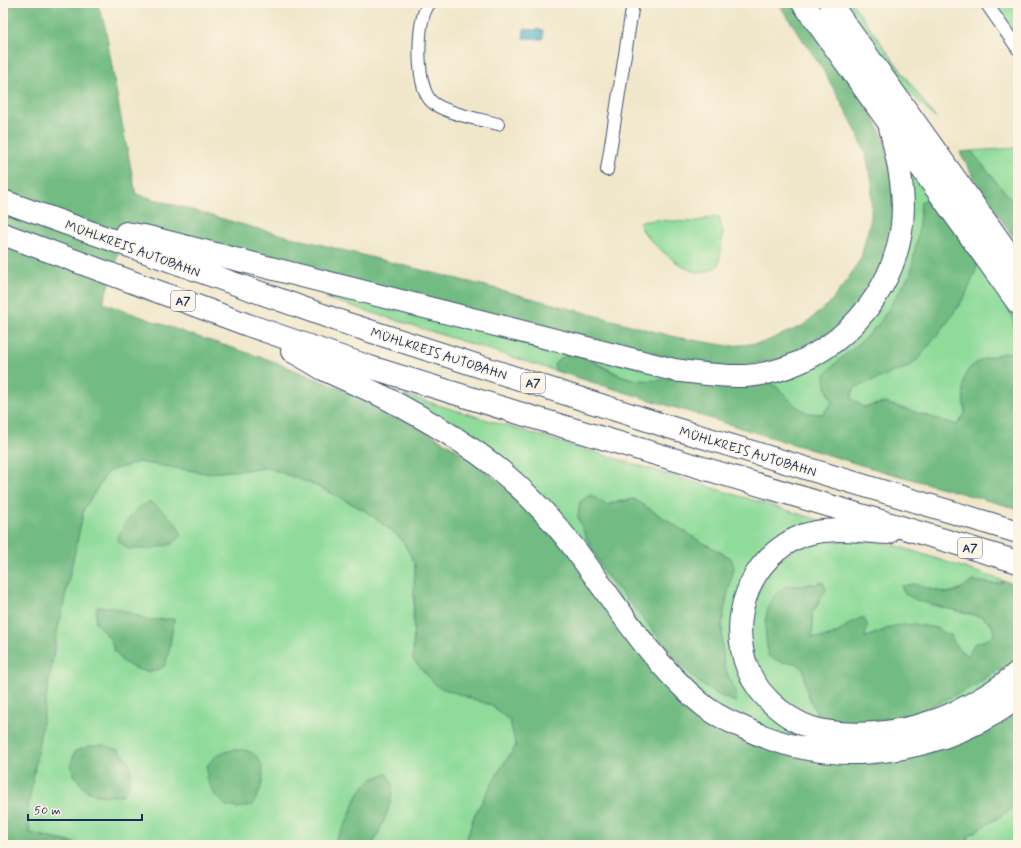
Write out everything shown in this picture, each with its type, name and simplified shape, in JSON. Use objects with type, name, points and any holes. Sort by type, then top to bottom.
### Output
[{"type":"highway","points":[[803,3],[890,127],[1018,303]]},
{"type":"highway","points":[[830,3],[1018,267]]},
{"type":"highway","points":[[54,220],[144,236],[674,370],[716,376],[747,376],[776,371],[808,358],[834,342],[854,325],[871,305],[886,282],[901,232],[903,206],[902,184],[890,127]]},
{"type":"highway","name":"MÜHLKREIS AUTOBAHN","points":[[3,201],[348,324],[669,427],[1018,532]]},
{"type":"highway","name":"A7","points":[[3,234],[248,326],[370,368],[506,410],[1018,562]]},
{"type":"highway","points":[[248,326],[322,368],[383,397],[444,431],[500,471],[543,511],[574,548],[637,636],[672,677],[700,703],[726,720],[758,735],[788,746],[820,752],[883,752],[913,747],[942,739],[974,726],[1001,711],[1018,698]]},
{"type":"highway","points":[[922,534],[870,532],[844,529],[824,531],[805,535],[788,543],[773,554],[761,566],[750,583],[740,616],[739,637],[743,658],[751,677],[761,693],[779,710],[800,723],[824,731],[851,734],[884,732],[916,726],[948,715],[979,700],[1005,684],[1018,672]]},
{"type":"street","points":[[430,3],[425,10],[421,24],[420,71],[424,88],[431,102],[444,109],[498,124]]},
{"type":"street","points":[[607,170],[633,3]]},
{"type":"street","points":[[986,3],[1018,49]]},
{"type":"green space","points":[[3,3],[97,3],[105,26],[136,194],[251,227],[497,289],[675,337],[729,346],[762,343],[802,326],[829,304],[848,279],[861,258],[871,218],[872,183],[866,154],[854,126],[825,73],[778,3],[796,3],[869,109],[884,139],[895,186],[892,242],[873,287],[838,330],[787,358],[739,367],[705,366],[468,310],[128,222],[103,303],[189,334],[270,360],[339,388],[397,415],[453,447],[501,483],[539,520],[743,738],[968,738],[1004,721],[1018,711],[1018,805],[968,836],[967,845],[465,845],[474,816],[499,771],[516,746],[510,721],[491,705],[438,687],[413,660],[415,564],[401,538],[364,510],[315,485],[269,468],[206,473],[139,462],[108,471],[84,509],[56,638],[28,810],[30,833],[82,845],[3,845]]},
{"type":"green space","points":[[845,3],[852,3],[936,119],[904,87]]},
{"type":"green space","points":[[993,3],[1018,3],[1018,37],[1002,18]]},
{"type":"green space","points":[[1018,148],[1018,208],[971,151]]},
{"type":"green space","points":[[901,150],[932,197],[921,202],[918,234],[911,273],[881,321],[863,340],[826,387],[832,402],[823,414],[808,413],[795,406],[778,388],[766,380],[834,351]]},
{"type":"green space","points":[[971,151],[1018,208],[1018,244],[982,192],[960,152]]},
{"type":"green space","points":[[932,197],[979,259],[974,276],[965,296],[949,320],[919,358],[910,366],[854,388],[851,398],[863,407],[885,403],[957,425],[965,414],[964,385],[965,376],[968,370],[978,362],[985,359],[1000,354],[1013,352],[1017,362],[1017,367],[1008,387],[1016,392],[1018,391],[1018,509],[861,465],[556,371],[554,365],[561,358],[568,355],[585,358],[611,372],[633,379],[663,380],[677,377],[766,380],[778,388],[796,406],[808,413],[823,414],[832,402],[826,387],[825,374],[863,340],[881,321],[911,273],[918,234],[921,202]]},
{"type":"green space","points":[[713,216],[719,217],[723,233],[719,265],[705,272],[690,270],[667,255],[647,236],[642,230],[639,222],[655,220],[692,222]]},
{"type":"green space","points":[[979,259],[1004,294],[1018,338],[1018,360],[1013,352],[997,354],[964,395],[965,414],[957,425],[885,403],[863,407],[851,398],[854,388],[910,366],[919,358],[949,320],[965,296]]},
{"type":"green space","points":[[328,291],[677,377],[663,381],[642,381],[620,375],[587,358],[554,365],[556,371],[326,298]]},
{"type":"green space","points":[[1004,294],[1018,314],[1018,338]]},
{"type":"green space","points":[[1018,363],[1018,391],[1016,392],[1007,387],[1016,374]]},
{"type":"green space","points":[[405,395],[829,523],[796,533],[781,541],[767,552],[759,560],[746,579],[736,610],[733,632],[735,652],[741,672],[750,689],[763,705],[779,719],[798,730],[823,739],[839,742],[867,742],[896,738],[928,730],[969,713],[995,699],[1018,681],[1018,690],[980,716],[952,729],[922,739],[877,746],[831,747],[808,744],[763,731],[742,722],[703,697],[684,681],[667,663],[563,521],[535,491],[489,453],[455,430],[403,399]],"holes":[[[590,495],[606,505],[634,499],[698,540],[731,558],[734,568],[725,605],[722,626],[722,645],[724,665],[730,681],[736,691],[736,702],[720,696],[699,682],[678,662],[664,643],[604,572],[578,517],[580,502]]]},
{"type":"green space","points":[[139,462],[206,473],[269,468],[315,485],[364,510],[401,538],[415,564],[413,620],[466,697],[491,705],[510,721],[516,746],[499,771],[474,816],[465,845],[372,845],[379,833],[387,774],[377,777],[363,787],[344,827],[332,845],[82,845],[30,833],[27,810],[56,638],[84,509],[108,471]],"holes":[[[150,502],[171,519],[172,544]],[[132,614],[149,620],[174,619],[168,656],[114,651],[111,640]],[[75,751],[97,795],[85,790],[75,776],[71,764]]]},
{"type":"green space","points":[[590,495],[606,505],[634,499],[698,540],[731,558],[734,568],[725,605],[722,626],[722,645],[724,665],[730,681],[736,691],[736,702],[720,696],[699,682],[678,662],[664,643],[604,572],[578,517],[580,502]]},
{"type":"green space","points":[[151,502],[165,512],[174,521],[180,530],[181,536],[172,544],[150,549],[129,549],[117,540],[130,517],[145,504]]},
{"type":"green space","points":[[805,541],[877,541],[898,546],[1004,581],[996,584],[982,582],[968,585],[946,593],[936,606],[982,617],[992,625],[994,634],[986,640],[974,644],[968,656],[957,648],[951,636],[894,626],[864,638],[867,624],[850,623],[833,635],[812,637],[812,614],[819,603],[812,583],[802,586],[788,586],[796,663],[804,669],[805,683],[843,722],[877,720],[914,714],[975,685],[997,670],[1014,669],[966,701],[875,728],[805,720],[756,673],[746,619],[766,571]]},
{"type":"green space","points":[[974,581],[997,584],[1004,581],[1018,585],[1018,665],[1014,669],[997,670],[975,685],[914,714],[877,720],[843,722],[817,714],[808,693],[804,669],[796,663],[781,662],[768,656],[766,617],[772,599],[778,592],[786,587],[823,582],[826,589],[812,614],[812,637],[826,638],[863,617],[867,624],[865,638],[894,626],[915,624],[936,628],[951,636],[957,648],[968,656],[974,644],[986,640],[994,634],[992,625],[982,617],[918,601],[905,594],[901,586],[914,584],[946,593],[955,592]]},
{"type":"green space","points":[[97,607],[113,607],[149,620],[174,619],[168,656],[164,667],[152,672],[139,670],[123,662],[114,651],[111,640],[95,622]]},
{"type":"green space","points":[[102,745],[119,750],[129,761],[131,773],[130,785],[122,795],[103,796],[93,793],[84,786],[72,771],[71,764],[75,751],[90,746]]},
{"type":"green space","points":[[233,750],[245,750],[253,753],[261,763],[263,775],[261,786],[252,805],[237,808],[226,806],[214,794],[207,779],[207,765],[218,754]]},
{"type":"green space","points":[[387,774],[392,782],[392,797],[383,823],[372,845],[332,845],[343,829],[363,787],[377,777]]},
{"type":"green space","points":[[1018,805],[1018,845],[967,845],[968,836]]},
{"type":"water","points":[[524,29],[543,30],[543,39],[523,38]]}]
